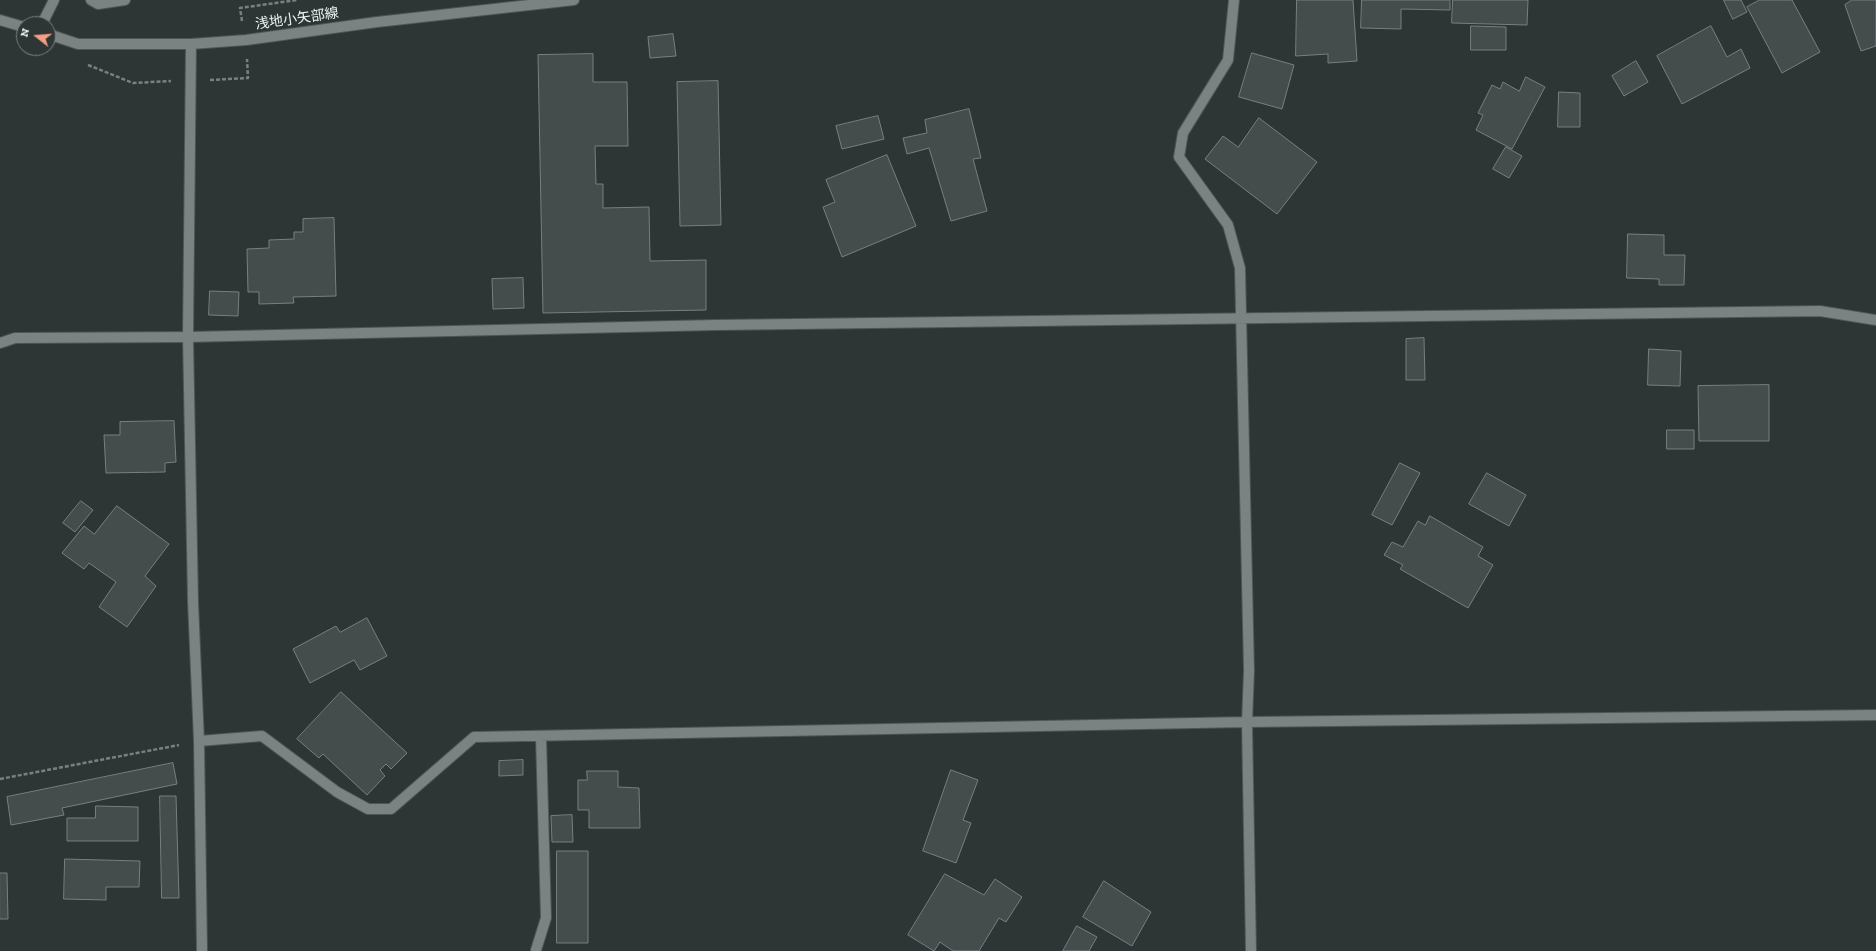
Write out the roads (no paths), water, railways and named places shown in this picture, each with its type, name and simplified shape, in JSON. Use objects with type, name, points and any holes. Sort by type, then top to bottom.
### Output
[{"type":"street","points":[[46,16],[54,0]]},
{"type":"street","points":[[91,0],[98,4],[125,0]]},
{"type":"street","name":"浅地小矢部線","points":[[56,37],[78,44],[191,44],[246,40],[377,22],[574,0]]},
{"type":"street","points":[[1234,0],[1228,60],[1183,133],[1179,157],[1228,225],[1240,268],[1249,671],[1248,722],[1251,951]]},
{"type":"street","points":[[0,20],[16,25]]},
{"type":"street","points":[[191,44],[188,337],[193,602],[199,741],[202,951]]},
{"type":"street","points":[[0,343],[15,338],[188,337],[716,325],[1820,311],[1876,320]]},
{"type":"street","points":[[199,741],[262,736],[337,792],[368,809],[391,809],[474,737],[540,737],[1248,722],[1876,715]]},
{"type":"street","points":[[536,950],[546,918],[540,737]]}]
